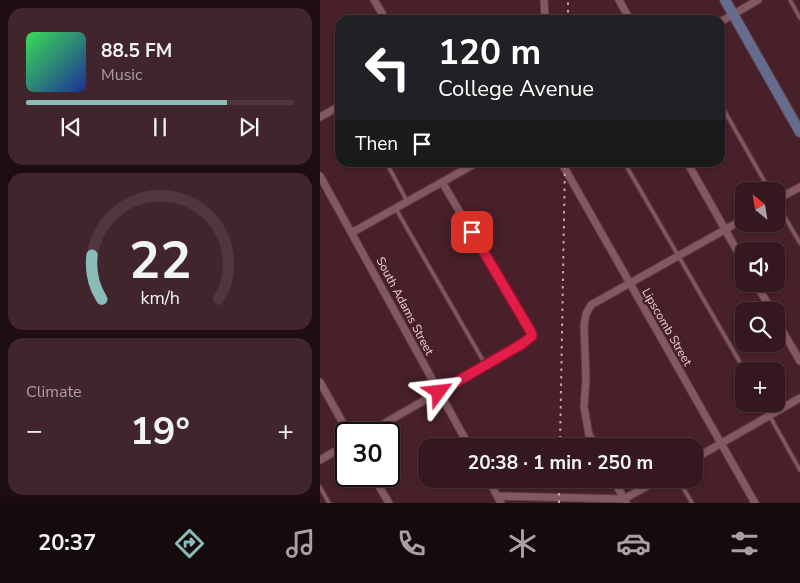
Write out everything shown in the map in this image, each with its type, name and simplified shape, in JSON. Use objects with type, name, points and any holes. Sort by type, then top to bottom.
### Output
[{"type":"main road","points":[[725,0],[800,132]]},
{"type":"street","points":[[374,0],[383,15]]},
{"type":"street","points":[[544,0],[545,15]]},
{"type":"street","points":[[619,0],[627,15]]},
{"type":"street","points":[[725,19],[758,0]]},
{"type":"street","points":[[320,118],[335,109]]},
{"type":"street","points":[[353,232],[468,167]]},
{"type":"street","name":"Lipscomb Street","points":[[564,167],[755,503]]},
{"type":"street","points":[[690,167],[735,247]]},
{"type":"street","name":"South Adams Street","points":[[320,176],[353,232],[465,438]]},
{"type":"street","points":[[387,422],[522,344],[532,336],[442,182]]},
{"type":"street","points":[[785,196],[800,187]]},
{"type":"street","points":[[591,438],[584,407],[586,378],[584,326],[586,314],[591,305],[630,285],[735,224]]},
{"type":"street","points":[[785,335],[800,361]]},
{"type":"street","points":[[320,382],[342,422]]},
{"type":"street","points":[[703,454],[800,398]]},
{"type":"street","points":[[320,460],[335,451]]},
{"type":"street","points":[[380,487],[389,503]]},
{"type":"street","points":[[493,488],[502,503]]},
{"type":"street","points":[[618,488],[625,501]]},
{"type":"street","points":[[497,496],[625,501],[646,488]]},
{"type":"lane","points":[[790,0],[800,18]]},
{"type":"lane","points":[[725,112],[765,182]]},
{"type":"lane","points":[[389,167],[407,201]]},
{"type":"lane","points":[[627,167],[740,362]]},
{"type":"lane","points":[[396,208],[486,365]]},
{"type":"lane","points":[[785,217],[800,243]]},
{"type":"lane","points":[[768,412],[800,470]]},
{"type":"lane","points":[[320,487],[330,503]]},
{"type":"lane","points":[[683,488],[692,503]]},
{"type":"railway","points":[[568,0],[568,15]]},
{"type":"railway","points":[[560,438],[565,167]]},
{"type":"railway","points":[[559,488],[559,503]]},
{"type":"route","points":[[439,392],[529,340],[532,336],[472,232]]}]
